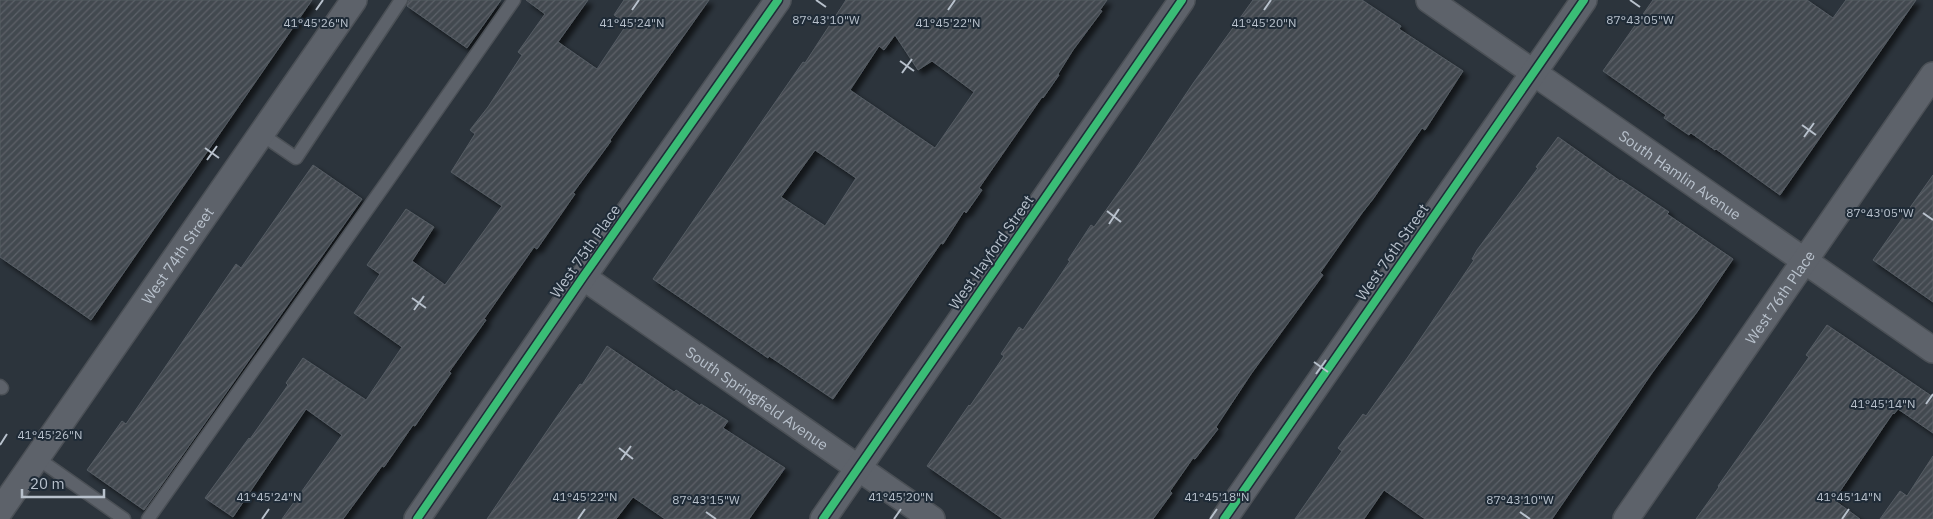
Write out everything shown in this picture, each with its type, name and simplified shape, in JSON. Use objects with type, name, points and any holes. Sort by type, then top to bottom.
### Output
[{"type":"street","name":"West 74th Street","points":[[0,511],[354,0]]},
{"type":"street","name":"West 75th Place","points":[[417,519],[583,277],[778,0]]},
{"type":"street","name":"West Hayford Street","points":[[823,519],[1182,0]]},
{"type":"street","name":"South Hamlin Avenue","points":[[1429,0],[1933,350]]},
{"type":"street","name":"West 76th Street","points":[[1224,519],[1584,0]]},
{"type":"street","name":"West 76th Place","points":[[1626,519],[1933,76]]},
{"type":"street","name":"South Springfield Avenue","points":[[583,277],[932,519]]},
{"type":"lane","points":[[261,134],[296,158],[401,0]]},
{"type":"lane","points":[[148,519],[514,0]]},
{"type":"lane","points":[[36,458],[124,519]]},
{"type":"building","points":[[0,0],[312,0],[91,320],[0,257]]},
{"type":"building","points":[[409,0],[501,0],[467,48],[407,6]]},
{"type":"building","points":[[526,0],[588,0],[558,42],[597,69],[627,24],[614,15],[624,0],[709,0],[573,193],[575,194],[537,249],[534,247],[484,319],[486,320],[449,372],[451,373],[415,426],[413,425],[384,467],[382,466],[343,519],[282,519],[342,435],[306,409],[233,517],[205,498],[288,385],[286,383],[303,358],[366,400],[402,347],[354,313],[380,274],[367,265],[406,209],[434,227],[412,261],[445,285],[502,206],[451,172],[475,134],[470,130],[488,107],[522,55],[518,52],[545,14]]},
{"type":"building","points":[[846,0],[1107,0],[1100,10],[1102,11],[1073,50],[1059,75],[979,188],[982,190],[966,213],[964,211],[943,244],[941,243],[833,399],[769,356],[768,358],[653,279],[803,62],[805,63]],"holes":[[[895,35],[918,70],[932,61],[974,92],[935,148],[850,90],[879,46],[884,50]],[[815,150],[856,178],[825,226],[781,197]]]},
{"type":"building","points":[[1253,0],[1362,0],[1401,26],[1399,29],[1463,71],[1425,130],[1422,128],[1320,273],[1323,275],[1251,374],[1216,427],[1218,429],[1195,459],[1193,458],[1170,491],[1172,493],[1153,519],[1003,519],[927,466],[1004,356],[1001,354],[1019,327],[1023,330],[1070,261],[1068,260],[1091,225],[1094,227]]},
{"type":"building","points":[[1653,0],[1807,0],[1833,18],[1846,0],[1916,0],[1780,195],[1716,149],[1691,133],[1689,135],[1664,118],[1666,115],[1603,71]]},
{"type":"building","points":[[1558,137],[1620,181],[1669,212],[1667,214],[1733,259],[1697,312],[1652,373],[1552,519],[1425,519],[1384,490],[1364,519],[1295,519],[1342,451],[1338,448],[1363,414],[1366,416],[1408,357],[1474,260],[1472,259],[1477,250],[1538,168],[1536,167]]},
{"type":"building","points":[[313,165],[362,199],[144,510],[87,470],[122,421],[126,424],[236,264],[241,268]]},
{"type":"building","points":[[1933,175],[1933,302],[1873,260]]},
{"type":"building","points":[[1827,325],[1933,397],[1933,433],[1898,409],[1893,413],[1834,500],[1860,519],[1696,519],[1809,357],[1806,355]]},
{"type":"building","points":[[607,346],[674,392],[676,390],[728,421],[723,428],[785,468],[749,519],[665,519],[633,497],[616,519],[487,519],[558,415],[580,384],[582,385]]},
{"type":"building","points":[[1933,456],[1933,519],[1880,519],[1900,491],[1907,496]]},
{"type":"cycle path","points":[[417,519],[583,277],[778,0]]},
{"type":"cycle path","points":[[823,519],[1182,0]]},
{"type":"cycle path","points":[[1224,519],[1584,0]]}]
